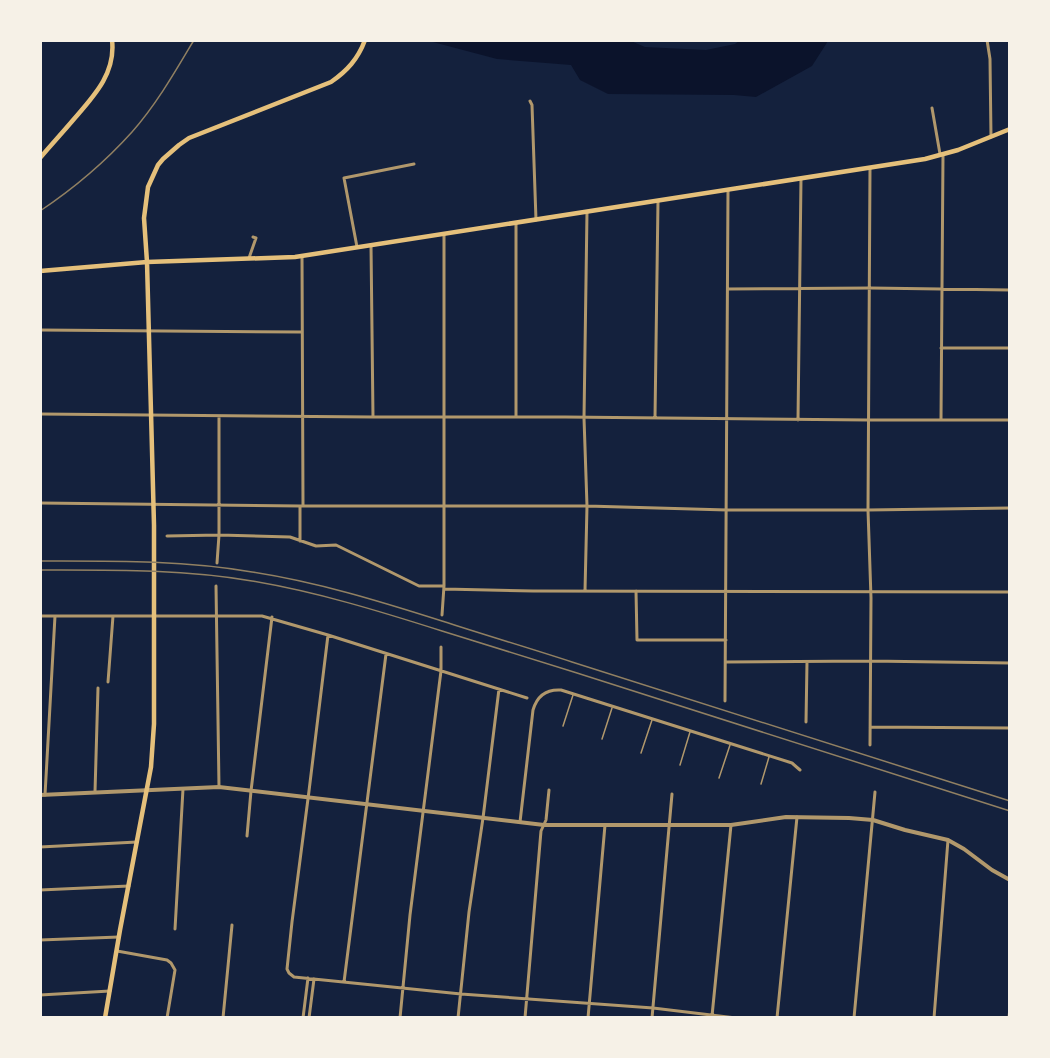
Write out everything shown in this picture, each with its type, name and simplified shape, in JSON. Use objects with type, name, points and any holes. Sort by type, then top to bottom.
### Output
[{"type":"main road","points":[[40,158],[103,83],[110,66],[112,40]]},
{"type":"main road","points":[[105,1017],[147,791],[153,746],[154,525],[147,262],[144,232],[145,200],[158,165],[179,145],[201,133],[331,82],[352,64],[365,40]]},
{"type":"main road","points":[[40,271],[147,262],[302,256],[870,168],[942,155],[1010,129]]},
{"type":"street","points":[[987,40],[990,59],[992,136]]},
{"type":"street","points":[[530,101],[536,220]]},
{"type":"street","points":[[932,108],[942,155],[941,420]]},
{"type":"street","points":[[357,247],[344,178],[414,164]]},
{"type":"street","points":[[870,168],[868,420],[871,591],[870,745]]},
{"type":"street","points":[[798,420],[801,179]]},
{"type":"street","points":[[725,701],[728,191]]},
{"type":"street","points":[[655,418],[658,201]]},
{"type":"street","points":[[585,591],[587,506],[584,418],[587,212]]},
{"type":"street","points":[[516,223],[516,417]]},
{"type":"street","points":[[442,615],[444,587],[444,234]]},
{"type":"street","points":[[249,258],[256,238],[253,237]]},
{"type":"street","points":[[371,245],[374,417]]},
{"type":"street","points":[[300,541],[303,416],[302,256]]},
{"type":"street","points":[[728,289],[1010,290]]},
{"type":"street","points":[[40,330],[301,332]]},
{"type":"street","points":[[942,348],[1010,348]]},
{"type":"street","points":[[40,414],[1010,420]]},
{"type":"street","points":[[217,563],[219,416]]},
{"type":"street","points":[[40,503],[587,506],[727,510],[1010,508]]},
{"type":"street","points":[[167,536],[291,537],[316,546],[336,545],[419,586],[533,591],[1010,592]]},
{"type":"street","points":[[216,586],[219,787]]},
{"type":"street","points":[[636,591],[637,640],[726,640]]},
{"type":"street","points":[[40,616],[272,617],[527,698]]},
{"type":"street","points":[[55,616],[43,795],[219,787],[544,825],[731,825],[797,817],[873,820],[905,831],[948,840],[1010,880]]},
{"type":"street","points":[[108,682],[113,616]]},
{"type":"street","points":[[247,836],[272,617]]},
{"type":"street","points":[[328,634],[292,922],[287,969],[289,973],[294,977],[461,994],[653,1008],[736,1017]]},
{"type":"street","points":[[400,1017],[441,671],[441,647]]},
{"type":"street","points":[[344,982],[386,654]]},
{"type":"street","points":[[726,662],[1010,663]]},
{"type":"street","points":[[806,722],[807,662]]},
{"type":"street","points":[[94,792],[98,688]]},
{"type":"street","points":[[458,1017],[498,689]]},
{"type":"street","points":[[520,822],[534,705],[540,697],[558,690],[792,763],[800,770]]},
{"type":"street","points":[[870,727],[1010,728]]},
{"type":"street","points":[[175,928],[183,789]]},
{"type":"street","points":[[525,1017],[541,831],[546,820],[549,790]]},
{"type":"street","points":[[854,1017],[875,792]]},
{"type":"street","points":[[652,1017],[672,794]]},
{"type":"street","points":[[777,1017],[797,817]]},
{"type":"street","points":[[588,1017],[605,825]]},
{"type":"street","points":[[712,1016],[731,825]]},
{"type":"street","points":[[934,1017],[948,840]]},
{"type":"street","points":[[40,847],[137,842]]},
{"type":"street","points":[[40,890],[129,886]]},
{"type":"street","points":[[223,1017],[232,925]]},
{"type":"street","points":[[40,940],[119,937]]},
{"type":"street","points":[[117,951],[166,960],[171,963],[175,970],[166,1017]]},
{"type":"street","points":[[303,1017],[308,978]]},
{"type":"street","points":[[309,1017],[314,979]]},
{"type":"street","points":[[40,995],[110,991]]},
{"type":"street","points":[[1009,1017],[1010,1007]]},
{"type":"lane","points":[[563,726],[573,694]]},
{"type":"lane","points":[[602,739],[612,707]]},
{"type":"lane","points":[[641,753],[652,719]]},
{"type":"lane","points":[[680,765],[691,731]]},
{"type":"lane","points":[[719,778],[730,744]]},
{"type":"lane","points":[[761,784],[770,756]]},
{"type":"water","points":[[429,41],[631,41],[645,47],[706,50],[735,44],[739,41],[828,41],[812,66],[756,97],[608,94],[580,80],[571,65],[497,59]]},
{"type":"railway","points":[[40,211],[88,174],[132,132],[157,99],[194,40]]},
{"type":"railway","points":[[40,561],[199,565],[276,576],[324,587],[371,599],[1010,801]]},
{"type":"railway","points":[[40,570],[199,574],[276,585],[324,596],[577,673],[1010,811]]}]
